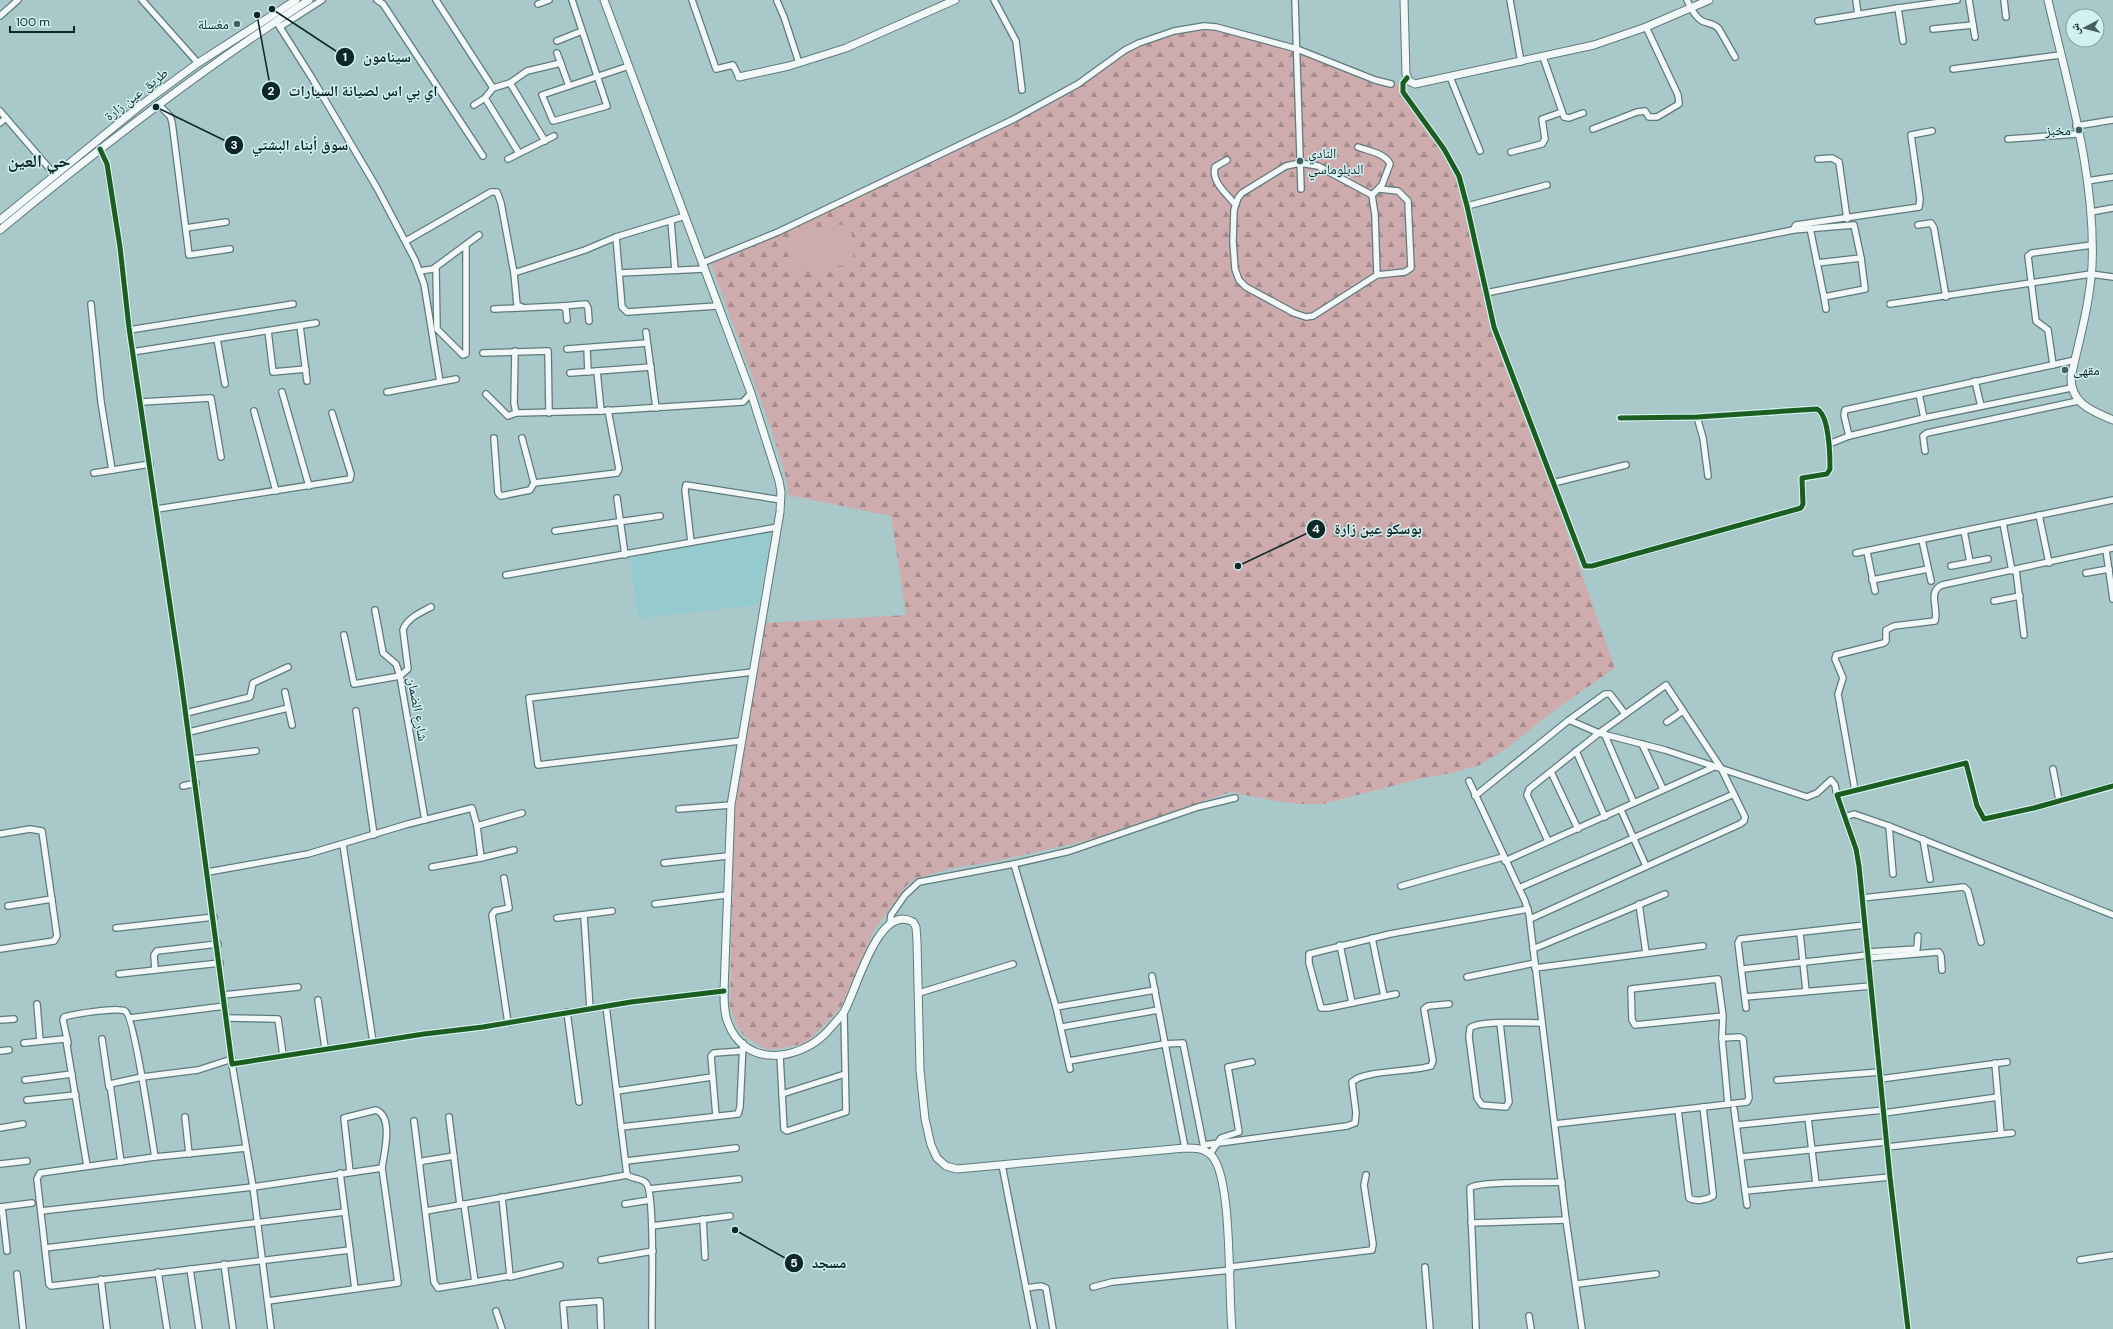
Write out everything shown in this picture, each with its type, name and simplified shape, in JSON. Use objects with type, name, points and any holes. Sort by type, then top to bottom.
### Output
[{"type":"main road","name":"طريق عين زارة","points":[[0,220],[141,105],[198,63],[296,0]]},
{"type":"main road","name":"طريق عين زارة","points":[[0,230],[158,104],[278,24],[309,0]]},
{"type":"main road","points":[[604,0],[717,306],[751,393],[780,481],[781,500],[778,527],[740,741],[731,805],[727,856],[724,991],[724,1004],[728,1024],[743,1047],[755,1052],[780,1056],[795,1053],[812,1045],[826,1033],[844,1013],[872,948],[881,933],[890,924],[907,920],[913,922],[916,927],[919,993],[920,1084],[925,1119],[934,1153],[940,1162],[950,1168],[1002,1165],[1185,1148],[1206,1150],[1217,1163],[1222,1181],[1231,1269],[1232,1329]]},
{"type":"main road","points":[[739,77],[799,63],[846,48],[955,0]]},
{"type":"main road","points":[[1404,0],[1405,68],[1407,78],[1415,84],[1594,45],[1646,27],[1709,0]]},
{"type":"main road","points":[[2048,0],[2078,134],[2091,212],[2091,274],[2071,377],[2072,388],[2078,401],[2087,409],[2113,420]]},
{"type":"street","points":[[1,13],[18,0]]},
{"type":"street","points":[[142,0],[198,63]]},
{"type":"street","points":[[322,0],[278,24],[312,78],[406,241],[420,271],[424,284],[440,382]]},
{"type":"street","points":[[378,0],[383,4],[483,156]]},
{"type":"street","points":[[436,0],[493,88]]},
{"type":"street","points":[[538,4],[549,0]]},
{"type":"street","points":[[572,0],[597,77],[607,106],[553,121],[542,95],[597,77],[629,66]]},
{"type":"street","points":[[692,0],[716,69],[733,65],[739,77]]},
{"type":"street","points":[[994,0],[1016,41],[1022,90]]},
{"type":"street","points":[[1295,0],[1301,189]]},
{"type":"street","points":[[1510,0],[1521,62]]},
{"type":"street","points":[[1687,0],[1691,8],[1702,21],[1716,25],[1735,57]]},
{"type":"street","points":[[1856,0],[1858,14]]},
{"type":"street","points":[[1818,21],[1957,0]]},
{"type":"street","points":[[1969,0],[1975,37]]},
{"type":"street","points":[[2004,0],[2006,17]]},
{"type":"street","points":[[777,1],[784,17],[799,63]]},
{"type":"street","points":[[1898,8],[1903,41]]},
{"type":"street","points":[[1933,29],[1973,25]]},
{"type":"street","points":[[620,272],[675,270],[703,266],[981,136],[1078,84],[1126,50],[1156,37],[1189,28],[1216,27],[1297,49],[1375,80],[1391,84]]},
{"type":"street","points":[[1593,129],[1637,112],[1644,111],[1649,117],[1655,118],[1679,104],[1677,92],[1646,27]]},
{"type":"street","points":[[557,41],[582,31]]},
{"type":"street","points":[[557,53],[569,86]]},
{"type":"street","points":[[1953,69],[2060,55]]},
{"type":"street","points":[[1543,56],[1562,112],[1566,118],[1583,113]]},
{"type":"street","points":[[474,105],[485,98],[493,88],[510,83],[531,70],[561,63]]},
{"type":"street","points":[[1450,77],[1480,151]]},
{"type":"street","points":[[1407,78],[1403,83],[1404,92],[1449,157],[1459,176],[1468,206],[1497,336],[1583,563],[1589,567],[1801,508],[1804,504],[1802,478],[1826,474],[1830,469],[1823,414],[1817,408],[1697,417],[1620,418]]},
{"type":"street","points":[[510,83],[545,141]]},
{"type":"street","points":[[485,98],[519,154]]},
{"type":"street","points":[[158,104],[170,116],[172,122],[191,256],[230,249]]},
{"type":"street","points":[[0,111],[55,175]]},
{"type":"street","points":[[1511,152],[1542,144],[1545,139],[1542,120],[1562,112]]},
{"type":"street","points":[[0,123],[6,118]]},
{"type":"street","points":[[2076,126],[2113,120]]},
{"type":"street","points":[[1793,230],[1796,225],[1847,219],[1919,207],[1920,198],[1911,135],[1932,131]]},
{"type":"street","points":[[2008,139],[2078,134]]},
{"type":"street","points":[[508,159],[554,136]]},
{"type":"street","points":[[1358,147],[1388,159],[1389,170],[1379,190],[1372,195]]},
{"type":"street","points":[[100,149],[107,164],[120,247],[132,352],[157,509],[196,783],[218,944],[232,1062],[253,1187],[271,1329]]},
{"type":"street","points":[[1818,159],[1832,158],[1839,162],[1847,219]]},
{"type":"street","points":[[1227,160],[1215,168],[1214,176],[1216,181],[1235,204]]},
{"type":"street","points":[[1372,195],[1318,166],[1300,163],[1289,164],[1242,193],[1235,204],[1234,254],[1239,280],[1246,288],[1294,313],[1306,317],[1319,313],[1377,275],[1405,272],[1411,268],[1412,264],[1408,201],[1398,191],[1379,190]]},
{"type":"street","points":[[2087,181],[2113,177]]},
{"type":"street","points":[[1468,206],[1546,185]]},
{"type":"street","points":[[406,241],[491,192],[497,192],[501,203],[514,273],[517,305],[522,307]]},
{"type":"street","points":[[1372,195],[1375,215],[1377,275]]},
{"type":"street","points":[[2091,212],[2113,208]]},
{"type":"street","points":[[514,273],[585,250],[616,237],[685,216]]},
{"type":"street","points":[[671,221],[675,270]]},
{"type":"street","points":[[186,228],[226,222]]},
{"type":"street","points":[[1918,225],[1931,223],[1934,228],[1946,297]]},
{"type":"street","points":[[1486,292],[1793,230],[1854,225],[1856,227],[1865,289],[1824,297]]},
{"type":"street","points":[[1810,228],[1826,309]]},
{"type":"street","points":[[420,271],[436,267],[480,234]]},
{"type":"street","points":[[616,237],[622,307],[628,312],[717,306]]},
{"type":"street","points":[[436,267],[437,329],[463,355],[466,354],[466,245]]},
{"type":"street","points":[[2053,365],[2048,330],[2036,321],[2028,259],[2032,252],[2092,245]]},
{"type":"street","points":[[1817,263],[1860,258]]},
{"type":"street","points":[[1890,304],[1946,297],[2091,274],[2113,277]]},
{"type":"street","points":[[91,304],[101,402],[112,470]]},
{"type":"street","points":[[129,330],[292,304]]},
{"type":"street","points":[[494,309],[586,304],[588,308],[589,321]]},
{"type":"street","points":[[562,306],[566,310],[567,320]]},
{"type":"street","points":[[132,352],[316,324]]},
{"type":"street","points":[[300,326],[307,381]]},
{"type":"street","points":[[268,331],[274,372],[306,369]]},
{"type":"street","points":[[646,332],[656,408]]},
{"type":"street","points":[[216,339],[225,384]]},
{"type":"street","points":[[567,349],[647,343]]},
{"type":"street","points":[[587,348],[588,372]]},
{"type":"street","points":[[483,353],[548,350],[549,413]]},
{"type":"street","points":[[515,351],[514,403],[516,413]]},
{"type":"street","points":[[1849,436],[1844,415],[1846,410],[2075,360]]},
{"type":"street","points":[[570,373],[650,367]]},
{"type":"street","points":[[597,371],[601,410]]},
{"type":"street","points":[[387,392],[456,379]]},
{"type":"street","points":[[1975,381],[1981,406]]},
{"type":"street","points":[[1828,444],[1849,436],[1924,418],[2072,388]]},
{"type":"street","points":[[282,392],[310,486]]},
{"type":"street","points":[[486,394],[508,416],[516,413],[656,408],[743,402],[751,393]]},
{"type":"street","points":[[1919,394],[1924,418]]},
{"type":"street","points":[[141,402],[211,398],[221,457]]},
{"type":"street","points":[[1925,451],[1923,436],[1927,433],[2078,401]]},
{"type":"street","points":[[534,483],[617,473],[619,469],[608,410]]},
{"type":"street","points":[[254,411],[276,491]]},
{"type":"street","points":[[157,509],[310,486],[351,478],[332,413]]},
{"type":"street","points":[[1697,417],[1703,438],[1708,476]]},
{"type":"street","points":[[494,438],[499,495],[530,490],[534,483],[522,438]]},
{"type":"street","points":[[94,473],[150,464]]},
{"type":"street","points":[[1553,483],[1626,465]]},
{"type":"street","points":[[691,542],[685,490],[686,485],[781,500]]},
{"type":"street","points":[[617,498],[625,555]]},
{"type":"street","points":[[1856,553],[1867,552],[2113,500]]},
{"type":"street","points":[[555,531],[660,516]]},
{"type":"street","points":[[2039,516],[2050,562]]},
{"type":"street","points":[[2003,523],[2020,596],[2024,635]]},
{"type":"street","points":[[506,575],[778,527]]},
{"type":"street","points":[[1964,531],[1970,562]]},
{"type":"street","points":[[1922,540],[1931,581]]},
{"type":"street","points":[[1856,790],[1838,694],[1843,678],[1835,659],[1836,655],[1884,643],[1888,628],[1934,621],[1934,594],[1936,589],[1942,585],[2113,548]]},
{"type":"street","points":[[2106,550],[2113,599]]},
{"type":"street","points":[[1867,552],[1875,591]]},
{"type":"street","points":[[1951,566],[1988,559]]},
{"type":"street","points":[[1872,580],[1928,569]]},
{"type":"street","points":[[2086,573],[2109,569]]},
{"type":"street","points":[[1994,600],[2020,596]]},
{"type":"street","points":[[344,635],[354,684],[400,676],[408,669],[409,665],[403,630],[405,624],[408,620],[431,607]]},
{"type":"street","name":"شارع الضمان","points":[[375,610],[383,653],[396,664],[400,676],[424,820]]},
{"type":"street","points":[[186,713],[250,697],[253,683],[288,666]]},
{"type":"street","points":[[740,741],[538,764],[529,698],[753,672]]},
{"type":"street","points":[[1530,919],[1742,823],[1745,816],[1721,768],[1666,685],[1624,714],[1602,733],[1576,751],[1527,792],[1548,841]]},
{"type":"street","points":[[285,692],[292,725]]},
{"type":"street","points":[[1475,796],[1569,720],[1605,694],[1610,694],[1624,714]]},
{"type":"street","points":[[188,732],[288,708]]},
{"type":"street","points":[[356,711],[374,835]]},
{"type":"street","points":[[1667,722],[1683,711]]},
{"type":"street","points":[[1569,720],[1602,733],[1721,768],[1807,797],[1817,793],[1831,780],[1835,784],[1858,858],[1890,1177],[1908,1329]]},
{"type":"street","points":[[1602,733],[1634,803]]},
{"type":"street","points":[[1642,744],[1663,789]]},
{"type":"street","points":[[192,759],[256,751]]},
{"type":"street","points":[[1576,751],[1605,817]]},
{"type":"street","points":[[1837,794],[1966,763],[1977,806],[1984,819],[2113,786]]},
{"type":"street","points":[[1401,886],[1504,859],[1578,829],[1714,767]]},
{"type":"street","points":[[2052,769],[2059,800]]},
{"type":"street","points":[[1551,772],[1578,829]]},
{"type":"street","points":[[1469,781],[1528,909],[1566,1220],[1577,1284],[1582,1329]]},
{"type":"street","points":[[183,786],[196,783]]},
{"type":"street","points":[[1519,888],[1734,794]]},
{"type":"street","points":[[890,924],[892,915],[905,895],[919,882],[1014,864],[1079,848],[1198,807],[1235,798]]},
{"type":"street","points":[[678,809],[731,805]]},
{"type":"street","points":[[208,872],[308,854],[343,845],[424,820],[472,808],[477,826],[481,858]]},
{"type":"street","points":[[1621,810],[1646,866]]},
{"type":"street","points":[[477,826],[522,813]]},
{"type":"street","points":[[1845,817],[1854,814],[1889,826],[2113,915]]},
{"type":"street","points":[[1889,826],[1893,874]]},
{"type":"street","points":[[0,834],[30,830],[42,831],[57,940],[0,949]]},
{"type":"street","points":[[1923,839],[1930,879]]},
{"type":"street","points":[[343,845],[373,1042]]},
{"type":"street","points":[[432,867],[514,850]]},
{"type":"street","points":[[664,863],[727,856]]},
{"type":"street","points":[[1014,864],[1062,1027],[1070,1069]]},
{"type":"street","points":[[504,878],[509,908],[495,911],[492,915],[508,1023]]},
{"type":"street","points":[[1862,898],[1966,888],[1981,942]]},
{"type":"street","points":[[1533,949],[1664,894]]},
{"type":"street","points":[[655,904],[726,895]]},
{"type":"street","points":[[8,906],[52,899]]},
{"type":"street","points":[[1639,904],[1646,953]]},
{"type":"street","points":[[1396,994],[1322,1008],[1309,963],[1309,954],[1372,938],[1528,909]]},
{"type":"street","points":[[556,918],[584,916],[612,911]]},
{"type":"street","points":[[584,916],[590,1009]]},
{"type":"street","points":[[116,928],[214,917]]},
{"type":"street","points":[[1746,1008],[1743,969],[1738,943],[1740,939],[1865,925]]},
{"type":"street","points":[[1800,933],[1806,992]]},
{"type":"street","points":[[1743,969],[1917,948],[1918,936]]},
{"type":"street","points":[[1372,938],[1384,996]]},
{"type":"street","points":[[156,970],[154,955],[157,951],[218,944]]},
{"type":"street","points":[[1340,945],[1352,1003]]},
{"type":"street","points":[[1467,977],[1535,966],[1703,946]]},
{"type":"street","points":[[1868,955],[1938,952],[1941,956],[1942,970]]},
{"type":"street","points":[[119,974],[220,963]]},
{"type":"street","points":[[919,993],[1013,964]]},
{"type":"street","points":[[1152,976],[1185,1148]]},
{"type":"street","points":[[1723,1016],[1637,1026],[1633,1024],[1630,992],[1631,989],[1636,987],[1717,979],[1723,1016],[1722,1038],[1728,1104]]},
{"type":"street","points":[[1745,997],[1871,986]]},
{"type":"street","points":[[224,995],[298,987]]},
{"type":"street","points":[[1056,1007],[1155,990]]},
{"type":"street","points":[[109,1087],[112,1082],[198,1070],[232,1062],[508,1023],[606,1006],[724,991]]},
{"type":"street","points":[[318,1000],[325,1048]]},
{"type":"street","points":[[37,1004],[40,1041]]},
{"type":"street","points":[[1206,1150],[1216,1144],[1340,1127],[1355,1123],[1357,1119],[1352,1082],[1356,1079],[1376,1074],[1430,1066],[1433,1061],[1424,1009],[1428,1006],[1449,1004]]},
{"type":"street","points":[[130,1018],[225,1006]]},
{"type":"street","points":[[606,1006],[627,1175]]},
{"type":"street","points":[[87,1166],[68,1043],[63,1020],[66,1016],[121,1010],[128,1013],[142,1077],[155,1158]]},
{"type":"street","points":[[1062,1027],[1158,1010]]},
{"type":"street","points":[[567,1012],[579,1102]]},
{"type":"street","points":[[780,1056],[784,1129],[787,1130],[846,1112],[844,1013]]},
{"type":"street","points":[[226,1018],[278,1019],[283,1055]]},
{"type":"street","points":[[0,1020],[14,1019]]},
{"type":"street","points":[[1500,1024],[1509,1102],[1506,1107],[1501,1108],[1482,1105],[1477,1098],[1469,1037],[1470,1028],[1473,1025],[1500,1024],[1542,1023]]},
{"type":"street","points":[[1555,1124],[1748,1101],[1749,1091],[1743,1039],[1740,1037],[1722,1038]]},
{"type":"street","points":[[24,1043],[64,1039],[68,1043]]},
{"type":"street","points":[[102,1039],[121,1162]]},
{"type":"street","points":[[1069,1061],[1181,1042],[1184,1046],[1206,1150]]},
{"type":"street","points":[[621,1127],[736,1115],[740,1111],[743,1047],[712,1054],[712,1077],[716,1116]]},
{"type":"street","points":[[0,1051],[9,1050]]},
{"type":"street","points":[[1206,1150],[1216,1144],[1221,1138],[1239,1132],[1228,1067],[1252,1062]]},
{"type":"street","points":[[1880,1079],[2007,1062]]},
{"type":"street","points":[[1995,1063],[2001,1134]]},
{"type":"street","points":[[1778,1080],[1880,1072]]},
{"type":"street","points":[[25,1080],[72,1074]]},
{"type":"street","points":[[782,1094],[845,1074]]},
{"type":"street","points":[[616,1091],[712,1077]]},
{"type":"street","points":[[26,1100],[76,1094]]},
{"type":"street","points":[[1737,1125],[1884,1112],[1998,1097]]},
{"type":"street","points":[[1678,1110],[1689,1198],[1693,1200],[1709,1199],[1713,1196],[1713,1193],[1703,1107]]},
{"type":"street","points":[[1734,1109],[1747,1205]]},
{"type":"street","points":[[268,1301],[397,1284],[399,1282],[382,1168],[387,1125],[381,1113],[376,1110],[344,1118],[350,1172]]},
{"type":"street","points":[[185,1117],[189,1154]]},
{"type":"street","points":[[449,1117],[474,1282]]},
{"type":"street","points":[[1808,1118],[1816,1184]]},
{"type":"street","points":[[414,1121],[436,1287],[440,1289],[510,1277],[560,1265]]},
{"type":"street","points":[[0,1128],[23,1124]]},
{"type":"street","points":[[1741,1157],[1812,1149],[2012,1133]]},
{"type":"street","points":[[246,1148],[87,1166],[40,1173],[38,1175],[47,1281],[51,1286],[350,1250]]},
{"type":"street","points":[[626,1161],[736,1148]]},
{"type":"street","points":[[420,1163],[423,1161],[454,1156]]},
{"type":"street","points":[[0,1164],[27,1161]]},
{"type":"street","points":[[1002,1165],[1034,1329]]},
{"type":"street","points":[[41,1211],[253,1187],[382,1168]]},
{"type":"street","points":[[340,1173],[355,1290]]},
{"type":"street","points":[[426,1211],[627,1175],[646,1183],[649,1190],[652,1226],[652,1329]]},
{"type":"street","points":[[1093,1287],[1112,1282],[1231,1269],[1372,1250],[1373,1244],[1364,1185],[1366,1175]]},
{"type":"street","points":[[1745,1190],[1890,1177]]},
{"type":"street","points":[[649,1190],[739,1179]]},
{"type":"street","points":[[1476,1329],[1470,1191],[1472,1186],[1562,1182]]},
{"type":"street","points":[[502,1197],[510,1277]]},
{"type":"street","points":[[625,1204],[650,1200]]},
{"type":"street","points":[[7,1251],[1,1207],[32,1203]]},
{"type":"street","points":[[44,1248],[345,1212]]},
{"type":"street","points":[[652,1226],[730,1216]]},
{"type":"street","points":[[703,1219],[705,1257]]},
{"type":"street","points":[[1471,1223],[1566,1220]]},
{"type":"street","points":[[601,1260],[653,1251]]},
{"type":"street","points":[[2080,1260],[2113,1255]]},
{"type":"street","points":[[224,1264],[233,1329]]},
{"type":"street","points":[[1425,1267],[1430,1329]]},
{"type":"street","points":[[190,1269],[199,1329]]},
{"type":"street","points":[[158,1272],[167,1329]]},
{"type":"street","points":[[17,1274],[23,1329]]},
{"type":"street","points":[[1577,1284],[1656,1274]]},
{"type":"street","points":[[101,1280],[107,1329]]},
{"type":"street","points":[[1026,1288],[1041,1286],[1046,1288],[1053,1329]]},
{"type":"street","points":[[566,1329],[563,1304],[600,1300],[601,1329]]},
{"type":"street","points":[[496,1311],[502,1329]]},
{"type":"street","points":[[1529,1316],[1531,1329]]},
{"type":"shaded area","points":[[771,532],[758,605],[638,618],[630,557]]},
{"type":"green space","points":[[1209,24],[1239,31],[1388,82],[1398,83],[1432,133],[1463,192],[1492,321],[1615,668],[1548,715],[1507,748],[1480,765],[1323,804],[1302,804],[1276,801],[1230,792],[1089,840],[992,862],[952,868],[915,879],[907,885],[874,930],[841,1007],[813,1037],[802,1044],[777,1049],[766,1049],[746,1037],[739,1030],[730,1008],[734,822],[737,788],[766,623],[906,615],[891,516],[788,495],[787,481],[772,431],[711,264],[1082,82],[1132,45]]},
{"type":"green space","points":[[851,224],[854,265],[794,269],[791,229]]},
{"type":"cycle path","points":[[1407,78],[1403,83],[1403,92],[1444,149],[1459,176],[1494,327],[1585,566],[1592,566],[1801,508],[1803,504],[1802,478],[1827,474],[1830,469],[1828,436],[1824,419],[1817,409],[1697,417],[1620,418]]},
{"type":"cycle path","points":[[100,149],[107,164],[120,247],[129,328],[180,672],[232,1064],[424,1034],[483,1027],[631,1002],[724,991]]},
{"type":"cycle path","points":[[1908,1329],[1890,1177],[1859,866],[1856,849],[1837,795],[1966,763],[1977,806],[1984,819],[2034,808],[2113,786]]},
{"type":"place","name":"سينامون","points":[[272,9]]},
{"type":"place","name":"اي بي اس لصيانة السيارات","points":[[257,15]]},
{"type":"place","name":"مغسلة","points":[[237,24]]},
{"type":"place","name":"سوق أبناء البشتي","points":[[156,107]]},
{"type":"place","name":"مخبز","points":[[2079,130]]},
{"type":"place","name":"النادي الدبلوماسي","points":[[1300,161]]},
{"type":"place","name":"مقهى","points":[[2065,370]]},
{"type":"place","name":"بوسكو عين زارة","points":[[1238,566]]},
{"type":"place","name":"مسجد","points":[[735,1230]]},
{"type":"district","name":"حي العين","points":[[39,161]]}]
